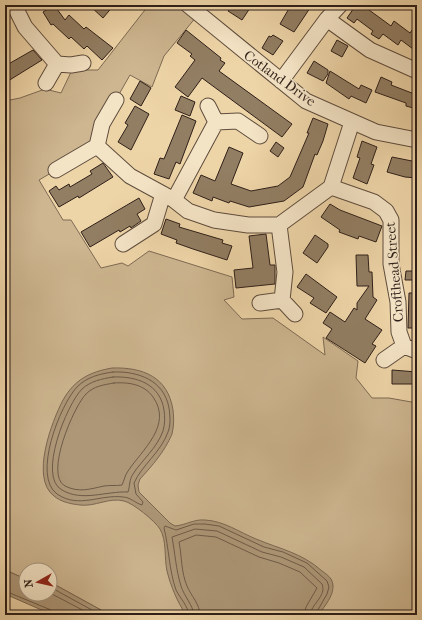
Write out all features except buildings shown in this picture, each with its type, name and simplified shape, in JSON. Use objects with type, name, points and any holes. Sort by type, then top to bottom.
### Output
[{"type":"street","points":[[14,5],[25,27],[57,64],[71,65],[83,63]]},
{"type":"street","points":[[281,81],[327,19],[340,5]]},
{"type":"street","name":"Cotland Drive","points":[[197,8],[306,101],[376,132],[417,140]]},
{"type":"street","points":[[327,19],[370,50],[417,71]]},
{"type":"street","points":[[46,83],[57,64]]},
{"type":"street","points":[[56,170],[97,146],[102,124],[116,100]]},
{"type":"street","points":[[208,106],[216,122]]},
{"type":"street","points":[[216,122],[238,121],[260,136]]},
{"type":"street","points":[[123,244],[154,224],[169,197],[216,122]]},
{"type":"street","points":[[97,146],[130,176],[169,197],[188,211],[214,220],[248,226],[280,225],[330,187],[352,122]]},
{"type":"street","name":"Crofthead Street","points":[[330,187],[374,202],[386,211],[391,220],[391,264],[398,302],[400,332],[410,349],[384,360]]},
{"type":"street","points":[[280,225],[285,272],[282,300],[295,314]]},
{"type":"street","points":[[260,303],[282,300]]},
{"type":"shaded area","points":[[155,5],[206,5],[164,56],[152,87],[130,75],[102,124],[97,146],[39,180],[63,220],[71,220],[101,268],[122,263],[128,266],[149,251],[232,277],[234,297],[224,300],[242,319],[273,318],[325,355],[323,337],[358,361],[356,378],[372,398],[389,398],[417,403],[417,615],[107,615],[101,610],[58,586],[58,562],[18,562],[18,576],[5,570],[5,101],[20,98],[45,89],[61,93],[72,70],[98,70],[148,6],[153,7]]},
{"type":"water","points":[[112,368],[123,368],[144,372],[152,376],[166,389],[173,410],[174,422],[172,434],[154,464],[140,479],[138,485],[139,492],[170,523],[175,526],[201,520],[219,522],[307,560],[329,577],[333,584],[330,598],[318,615],[186,615],[172,588],[166,566],[164,539],[160,529],[149,517],[128,502],[113,500],[91,505],[73,504],[60,500],[47,488],[43,463],[45,449],[58,409],[68,393],[78,382],[90,374]]},
{"type":"water","points":[[5,570],[18,576],[18,600],[5,594]]},
{"type":"water","points":[[58,586],[101,610],[107,615],[53,615],[23,602],[58,602]]}]
